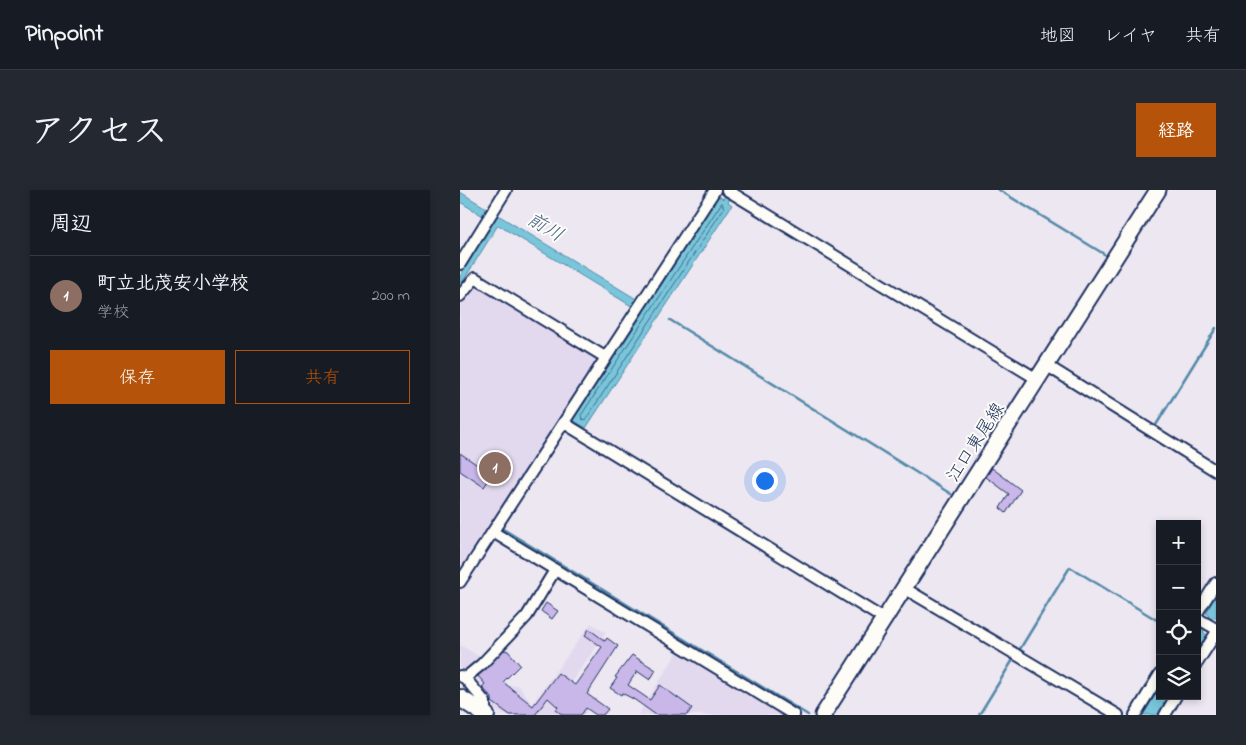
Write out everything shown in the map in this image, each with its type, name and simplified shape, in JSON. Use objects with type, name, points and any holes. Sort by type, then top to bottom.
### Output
[{"type":"main road","name":"江口東尾線","points":[[823,715],[1158,190]]},
{"type":"main road","points":[[464,705],[486,715]]},
{"type":"street","points":[[460,264],[506,190]]},
{"type":"street","points":[[460,582],[715,190]]},
{"type":"street","points":[[731,192],[1037,379]]},
{"type":"street","points":[[460,296],[475,278],[605,357]]},
{"type":"street","points":[[1046,365],[1216,471]]},
{"type":"street","points":[[564,423],[884,619]]},
{"type":"street","points":[[493,532],[794,715]]},
{"type":"street","points":[[486,715],[485,702],[463,677],[482,664],[527,616],[555,570]]},
{"type":"street","points":[[1199,610],[1216,583]]},
{"type":"street","points":[[904,588],[1118,715]]},
{"type":"street","points":[[1199,655],[1208,626]]},
{"type":"street","points":[[1135,715],[1156,681]]},
{"type":"street","points":[[1165,715],[1174,700]]},
{"type":"shaded area","points":[[476,280],[599,356],[600,360],[460,576],[460,300]]},
{"type":"shaded area","points":[[591,623],[606,633],[564,692],[588,708],[584,715],[503,715],[491,708],[467,675],[460,673],[460,645],[489,662],[509,686],[518,685],[532,704]]},
{"type":"shaded area","points":[[678,651],[780,715],[638,715]]},
{"type":"water","points":[[728,190],[736,190],[728,202],[732,205],[586,428],[573,420],[644,312],[642,310],[645,306],[647,307],[719,196],[723,199]]},
{"type":"water","points":[[460,192],[638,300],[633,307],[498,225],[460,286],[460,276],[493,222],[460,202]]},
{"type":"water","points":[[1216,596],[1216,619],[1213,617],[1203,632],[1207,635],[1201,644],[1201,628],[1209,615],[1206,613]]},
{"type":"water","points":[[1156,694],[1156,700],[1166,700],[1157,715],[1143,715]]},
{"type":"building","points":[[460,453],[492,475],[484,487],[460,471]]},
{"type":"building","points":[[992,468],[1021,490],[1006,513],[1000,508],[1009,494],[986,477]]},
{"type":"building","points":[[546,603],[558,611],[552,619],[541,611]]},
{"type":"building","points":[[589,629],[605,641],[607,638],[618,646],[587,694],[608,709],[603,715],[596,715],[586,708],[581,715],[563,715],[556,710],[558,707],[548,698],[535,715],[510,715],[492,702],[492,698],[482,687],[485,684],[478,676],[504,650],[508,651],[520,665],[503,682],[533,706],[558,673],[575,685],[602,647],[585,635]]},
{"type":"building","points":[[632,655],[656,670],[650,680],[637,671],[628,685],[650,700],[660,685],[692,708],[687,715],[656,715],[635,700],[622,693],[621,695],[610,688],[617,678],[615,677]]},
{"type":"waterway","points":[[999,190],[1104,254]]},
{"type":"waterway","points":[[670,320],[951,494]]},
{"type":"waterway","points":[[1156,425],[1216,328]]},
{"type":"waterway","points":[[1053,376],[1181,456]]},
{"type":"waterway","points":[[503,529],[808,715]]},
{"type":"waterway","points":[[1020,649],[1070,567],[1156,620]]},
{"type":"waterway","points":[[979,715],[1014,658]]},
{"type":"place","name":"町立北茂安小学校","points":[[495,468]]},
{"type":"water label","name":"前川","points":[[546,226]]}]
